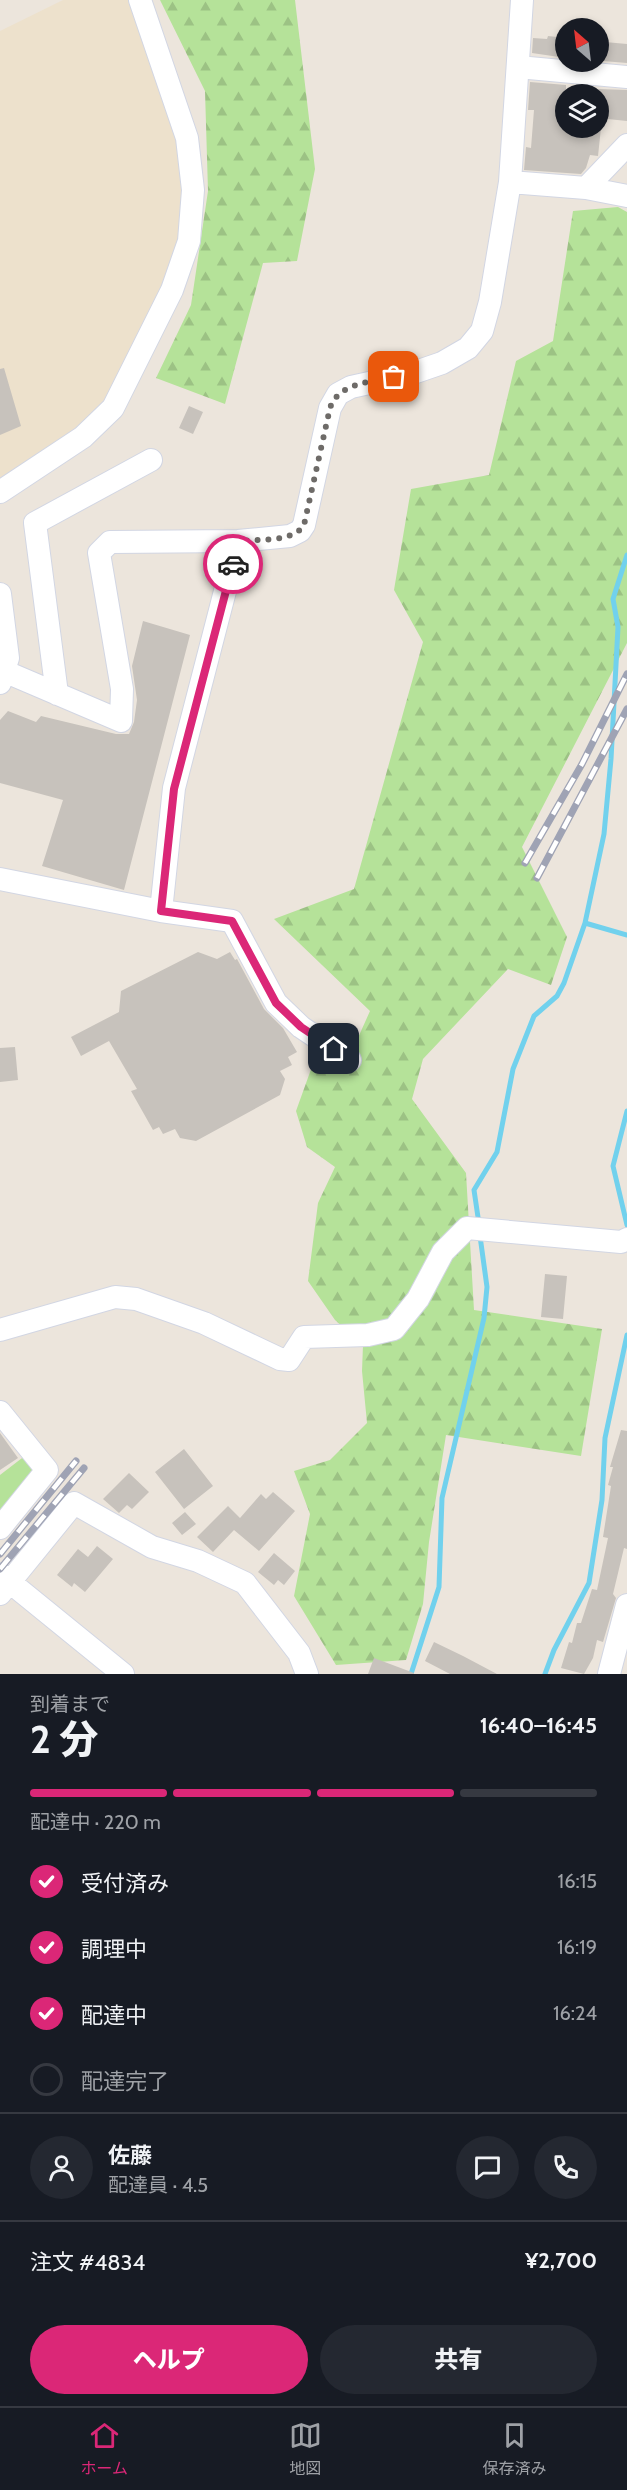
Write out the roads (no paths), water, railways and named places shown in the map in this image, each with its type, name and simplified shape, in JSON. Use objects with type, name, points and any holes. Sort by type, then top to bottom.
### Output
[{"type":"street","points":[[0,492],[83,437],[113,408],[167,300],[189,241],[194,190],[187,138],[140,0]]},
{"type":"street","points":[[0,594],[8,645],[3,677],[57,694],[121,721],[122,689],[99,553],[110,542],[238,541],[290,536],[302,529],[330,408],[338,394],[351,387],[410,374],[442,363],[468,348],[482,331],[490,302],[510,182],[522,0]]},
{"type":"street","points":[[518,68],[627,77]]},
{"type":"street","points":[[586,188],[627,145]]},
{"type":"street","points":[[510,182],[586,188],[627,196]]},
{"type":"street","points":[[57,694],[35,523],[151,460]]},
{"type":"street","points":[[161,911],[174,789],[238,541]]},
{"type":"street","points":[[0,879],[161,911],[232,921],[276,1003],[301,1027],[350,1060]]},
{"type":"street","points":[[0,1330],[115,1297],[136,1299],[204,1323],[280,1359],[289,1360],[304,1337],[368,1335],[394,1329],[418,1299],[443,1252],[467,1228],[621,1242],[627,1239]]},
{"type":"street","points":[[0,1412],[47,1470],[0,1528]]},
{"type":"street","points":[[123,1674],[4,1583],[74,1503],[152,1547],[198,1561],[245,1583],[299,1653],[307,1674]]},
{"type":"street","points":[[609,1674],[627,1605]]},
{"type":"waterway","points":[[585,923],[604,834],[611,759],[618,627],[613,599],[627,555]]},
{"type":"waterway","points":[[479,1224],[474,1190],[497,1152],[513,1069],[534,1016],[557,996],[564,983],[585,923],[627,935]]},
{"type":"waterway","points":[[627,1111],[613,1166],[627,1225]]},
{"type":"waterway","points":[[411,1674],[439,1587],[442,1498],[484,1318],[487,1287],[480,1236]]},
{"type":"waterway","points":[[545,1674],[554,1650],[589,1583],[602,1500],[605,1438],[627,1335]]},
{"type":"railway","points":[[525,863],[582,764],[627,674]]},
{"type":"railway","points":[[537,878],[627,709]]},
{"type":"railway","points":[[0,1554],[76,1461]]},
{"type":"railway","points":[[0,1569],[84,1468]]}]
